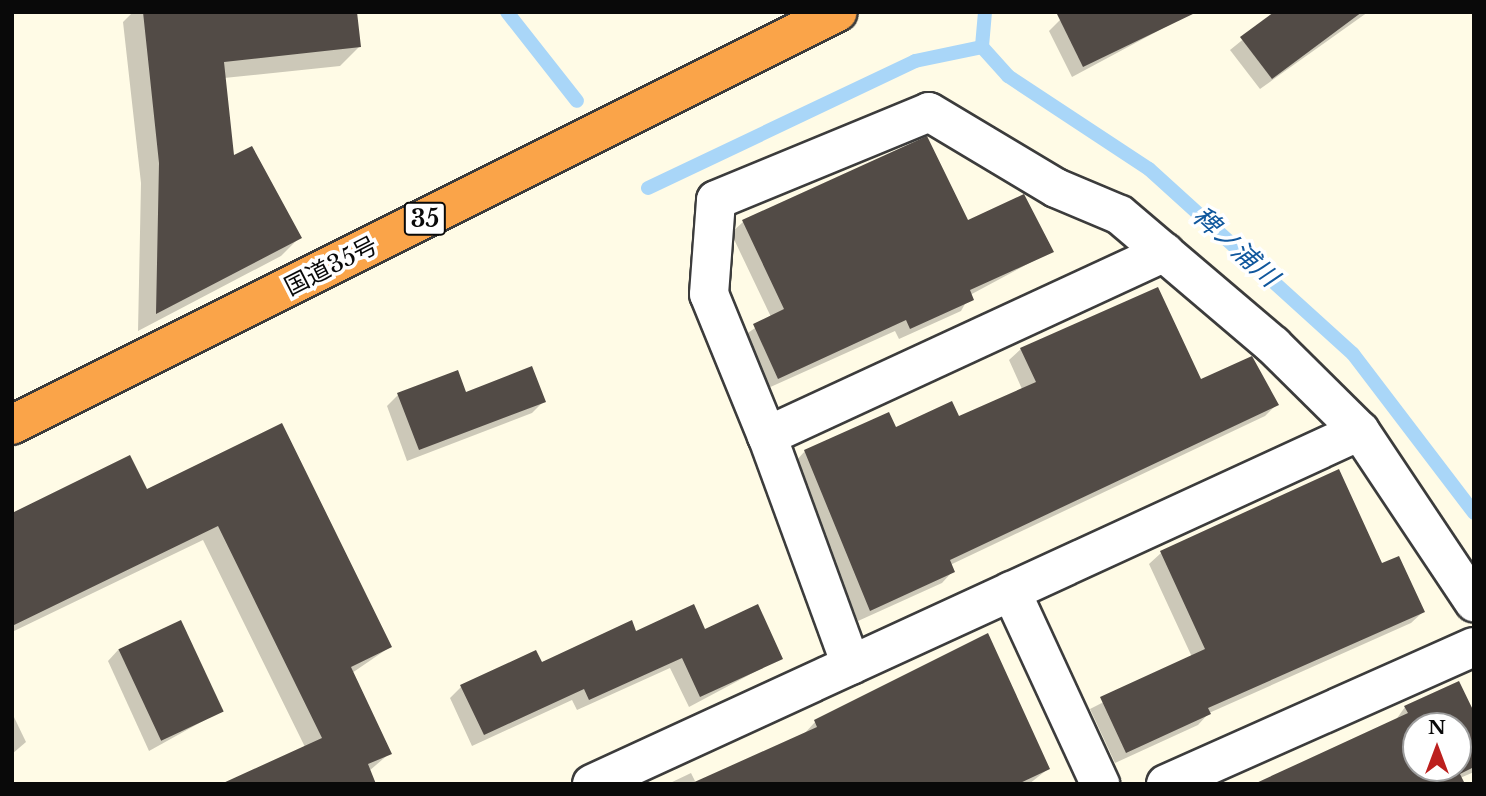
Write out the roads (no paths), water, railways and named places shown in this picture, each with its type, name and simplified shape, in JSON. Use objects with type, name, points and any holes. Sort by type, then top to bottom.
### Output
[{"type":"highway","name":"国道35号","points":[[12,425],[838,12]]},
{"type":"street","points":[[851,665],[767,436],[709,293],[716,200],[929,112],[1056,188],[1120,215],[1165,252],[1360,431],[1474,602]]},
{"type":"street","points":[[767,436],[1165,252]]},
{"type":"street","points":[[592,784],[1360,431]]},
{"type":"street","points":[[1011,592],[1100,784]]},
{"type":"street","points":[[1166,784],[1474,647]]},
{"type":"waterway","points":[[507,12],[577,101]]},
{"type":"waterway","name":"稗ノ浦川","points":[[985,12],[982,47],[1008,76],[1149,169],[1353,354],[1474,513]]},
{"type":"waterway","points":[[648,188],[915,61],[982,47]]}]
